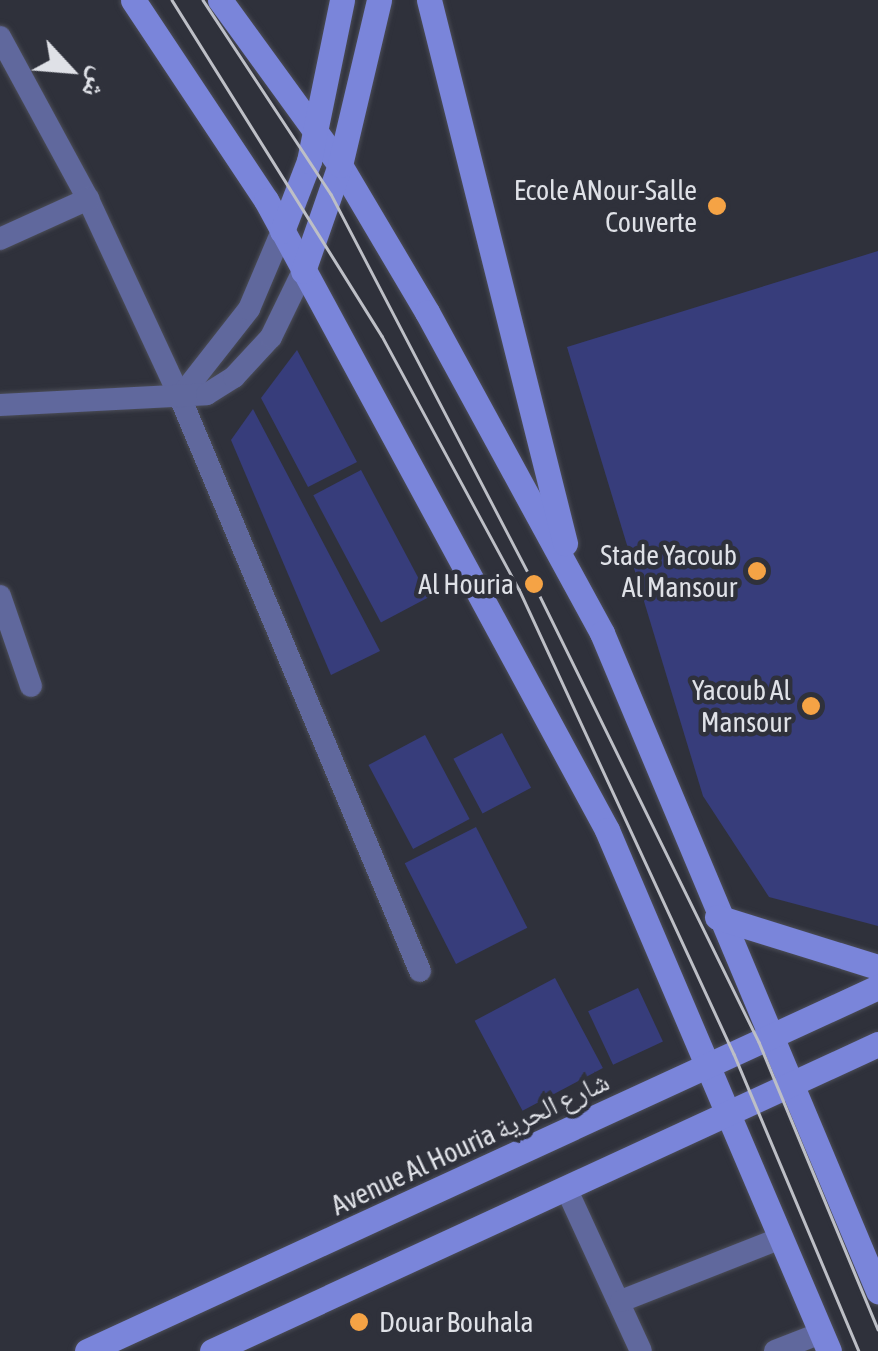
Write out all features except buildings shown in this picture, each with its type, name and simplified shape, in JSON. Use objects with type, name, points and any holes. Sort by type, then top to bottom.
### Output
[{"type":"main road","points":[[133,0],[282,231],[606,830],[664,956],[704,1068],[825,1342]]},
{"type":"main road","points":[[220,0],[317,128],[340,166],[602,633],[717,917],[878,1292]]},
{"type":"main road","points":[[282,231],[317,128],[342,0]]},
{"type":"main road","points":[[304,270],[340,166],[379,0]]},
{"type":"main road","points":[[428,0],[574,582]]},
{"type":"main road","points":[[717,917],[878,967]]},
{"type":"main road","name":"Avenue Al Houria شارع الحرية","points":[[87,1351],[878,988]]},
{"type":"main road","points":[[212,1351],[878,1044]]},
{"type":"street","points":[[0,37],[88,199],[180,397],[420,972]]},
{"type":"street","points":[[0,239],[88,199]]},
{"type":"street","points":[[180,397],[249,308],[282,231]]},
{"type":"street","points":[[0,405],[180,397],[220,388],[272,337],[304,270]]},
{"type":"street","points":[[0,596],[31,686]]},
{"type":"street","points":[[566,1188],[641,1351]]},
{"type":"street","points":[[621,1301],[781,1238]]},
{"type":"street","points":[[774,1351],[825,1342]]},
{"type":"shaded area","name":"Stade Yacoub Al Mansour","points":[[878,251],[878,926],[769,897],[703,796],[567,347]]},
{"type":"shaded area","points":[[297,350],[357,462],[308,487],[261,398]]},
{"type":"shaded area","points":[[253,409],[380,651],[331,675],[231,440]]},
{"type":"shaded area","points":[[361,470],[429,597],[381,622],[313,495]]},
{"type":"shaded area","points":[[502,733],[531,788],[483,814],[453,759]]},
{"type":"shaded area","points":[[425,735],[470,819],[413,849],[368,765]]},
{"type":"shaded area","points":[[476,827],[527,928],[456,964],[405,863]]},
{"type":"shaded area","points":[[555,978],[603,1068],[523,1111],[475,1021]]},
{"type":"shaded area","points":[[638,988],[663,1041],[613,1065],[588,1011]]},
{"type":"tram line","points":[[172,0],[382,336],[519,589],[734,1054],[859,1351]]},
{"type":"tram line","points":[[203,0],[331,194],[534,584],[759,1042],[878,1329]]},
{"type":"place","name":"Ecole ANour-Salle Couverte","points":[[717,206]]},
{"type":"place","name":"Stade Yacoub Al Mansour","points":[[757,571]]},
{"type":"place","name":"Al Houria","points":[[534,584]]},
{"type":"place","name":"Yacoub Al Mansour","points":[[811,706]]},
{"type":"place","name":"Douar Bouhala","points":[[359,1322]]}]
